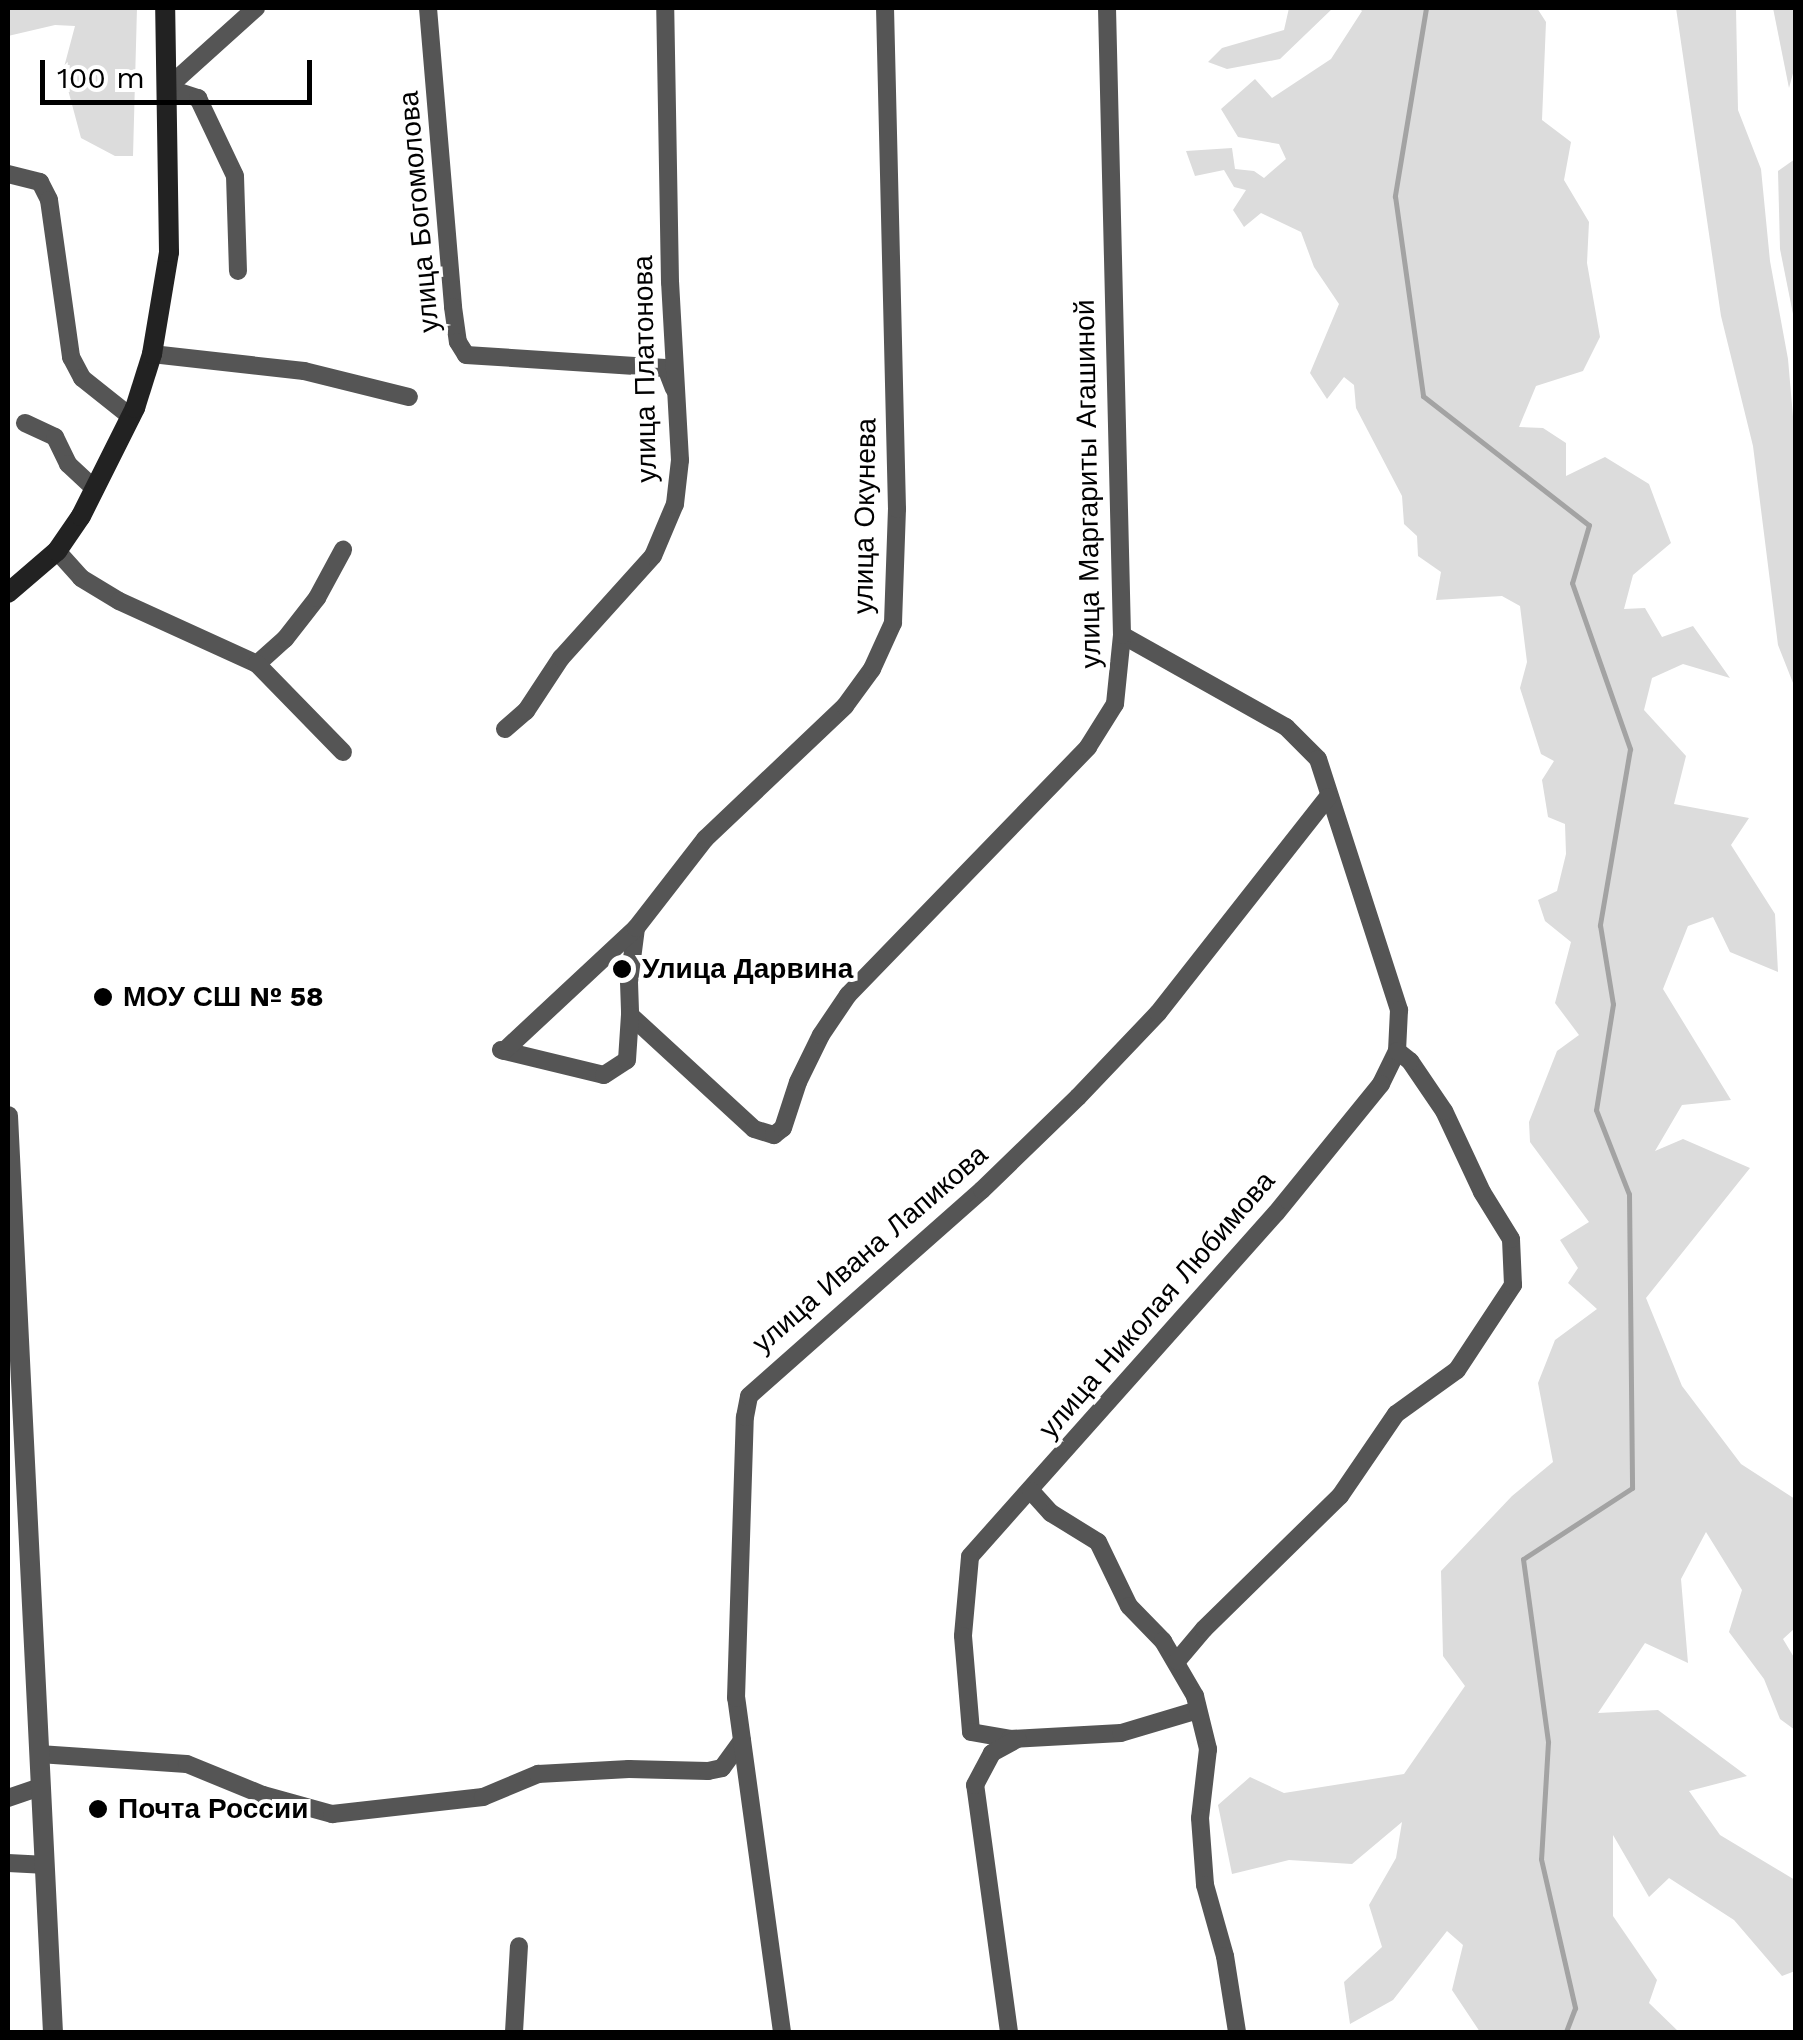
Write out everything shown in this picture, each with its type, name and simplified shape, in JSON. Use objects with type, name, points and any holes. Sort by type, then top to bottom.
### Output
[{"type":"main road","points":[[8,593],[57,550],[95,489],[130,417],[152,354],[169,252],[165,8]]},
{"type":"street","points":[[166,88],[256,8]]},
{"type":"street","name":"улица Богомолова","points":[[428,8],[458,342],[466,355],[474,359],[585,360],[655,368]]},
{"type":"street","name":"улица Платонова","points":[[504,729],[526,711],[562,658],[653,556],[674,504],[680,460],[672,310],[665,8]]},
{"type":"street","name":"улица Окунева","points":[[630,1015],[627,1060],[604,1076],[502,1051],[636,928],[705,839],[845,706],[872,670],[893,623],[897,490],[885,8]]},
{"type":"street","name":"улица Маргариты Агашиной","points":[[630,1015],[754,1129],[774,1135],[782,1128],[798,1082],[821,1035],[848,995],[968,876],[1105,724],[1115,704],[1122,635],[1107,8]]},
{"type":"street","points":[[166,88],[198,98],[234,176],[238,272]]},
{"type":"street","points":[[8,174],[40,182],[49,200],[71,357],[82,378],[130,417]]},
{"type":"street","points":[[655,368],[668,362],[672,310]]},
{"type":"street","points":[[152,354],[304,371],[409,398]]},
{"type":"street","points":[[655,368],[666,368],[677,400]]},
{"type":"street","points":[[25,424],[56,437],[68,464],[95,489]]},
{"type":"street","points":[[57,550],[82,578],[119,601],[256,664],[343,752]]},
{"type":"street","points":[[256,664],[285,639],[317,598],[343,550]]},
{"type":"street","points":[[1122,635],[1302,739],[1318,759],[1399,1010],[1397,1051],[1410,1061],[1444,1111],[1510,1240],[1512,1285],[1457,1370],[1396,1414],[1340,1496],[1204,1629],[1177,1662]]},
{"type":"street","name":"улица Ивана Лапикова","points":[[782,2032],[736,1698],[744,1417],[749,1396],[1067,1108],[1158,1013],[1328,796]]},
{"type":"street","points":[[630,1015],[628,982],[636,928]]},
{"type":"street","name":"улица Николая Любимова","points":[[1018,1738],[970,1732],[963,1636],[970,1557],[1276,1213],[1381,1084],[1397,1051]]},
{"type":"street","points":[[8,1116],[42,1865],[54,2032]]},
{"type":"street","points":[[1031,1491],[1052,1514],[1098,1542],[1128,1606],[1177,1662],[1198,1710],[1208,1749],[1200,1818],[1205,1885],[1225,1956],[1238,2032]]},
{"type":"street","points":[[1009,2032],[975,1785],[992,1754],[1018,1738],[1120,1733],[1198,1710]]},
{"type":"street","points":[[708,1771],[722,1768],[742,1740]]},
{"type":"street","points":[[38,1754],[187,1764],[264,1794],[332,1814],[483,1797],[538,1774],[629,1769],[708,1771],[733,1776],[750,1798]]},
{"type":"street","points":[[8,1798],[40,1787]]},
{"type":"street","points":[[8,1863],[42,1865]]},
{"type":"street","points":[[514,2032],[519,1946]]},
{"type":"shaded area","points":[[8,8],[137,8],[133,156],[115,156],[81,138],[63,71],[75,26],[55,25],[8,36]]},
{"type":"shaded area","points":[[1289,8],[1333,8],[1280,59],[1227,69],[1208,62],[1222,48],[1284,30]]},
{"type":"shaded area","points":[[1359,8],[1537,8],[1546,22],[1542,120],[1571,142],[1564,180],[1589,222],[1587,263],[1600,337],[1583,371],[1536,386],[1519,427],[1543,428],[1566,443],[1566,476],[1605,457],[1649,484],[1671,543],[1633,575],[1624,609],[1645,608],[1662,637],[1693,626],[1730,678],[1683,664],[1652,678],[1644,710],[1686,756],[1674,804],[1749,818],[1731,845],[1775,914],[1778,972],[1730,952],[1713,917],[1688,926],[1663,989],[1731,1100],[1682,1105],[1655,1151],[1683,1139],[1750,1168],[1646,1298],[1682,1386],[1741,1464],[1795,1499],[1795,1628],[1783,1639],[1795,1659],[1795,1730],[1780,1719],[1764,1679],[1729,1632],[1742,1590],[1706,1532],[1681,1579],[1688,1663],[1645,1643],[1598,1713],[1658,1710],[1747,1776],[1689,1791],[1720,1835],[1795,1880],[1795,1971],[1782,1976],[1734,1920],[1669,1878],[1649,1897],[1613,1835],[1613,1916],[1657,1980],[1649,2003],[1679,2032],[1480,2032],[1452,1990],[1463,1945],[1447,1931],[1393,2000],[1350,2024],[1344,1982],[1382,1947],[1369,1905],[1396,1858],[1402,1822],[1352,1864],[1289,1860],[1232,1874],[1218,1805],[1250,1777],[1284,1793],[1404,1774],[1465,1686],[1443,1656],[1441,1571],[1512,1496],[1553,1462],[1538,1383],[1555,1340],[1597,1309],[1568,1283],[1578,1268],[1560,1240],[1589,1222],[1530,1142],[1529,1122],[1557,1051],[1579,1035],[1555,1003],[1571,942],[1545,921],[1538,900],[1557,891],[1566,854],[1565,824],[1548,817],[1542,780],[1554,761],[1541,754],[1520,688],[1527,662],[1520,606],[1502,596],[1436,600],[1441,572],[1418,556],[1417,536],[1404,524],[1402,496],[1356,408],[1354,385],[1344,377],[1327,399],[1310,373],[1339,304],[1314,267],[1301,232],[1261,213],[1244,227],[1233,210],[1246,190],[1234,187],[1224,170],[1195,176],[1186,151],[1232,148],[1235,169],[1254,171],[1264,178],[1286,159],[1279,144],[1238,137],[1221,109],[1255,79],[1272,98],[1331,59],[1362,11]]},
{"type":"shaded area","points":[[1676,8],[1736,8],[1738,110],[1761,169],[1770,261],[1788,359],[1796,451],[1795,688],[1778,645],[1753,446],[1721,316]]},
{"type":"shaded area","points":[[1773,8],[1794,8],[1795,66],[1789,88]]},
{"type":"shaded area","points":[[1795,159],[1795,324],[1780,249],[1778,171]]},
{"type":"waterway","points":[[1426,8],[1395,196],[1423,396],[1589,525],[1572,583],[1630,749],[1600,925],[1613,1004],[1596,1110],[1629,1194],[1632,1488],[1523,1559],[1548,1742],[1541,1859],[1575,2008],[1566,2032]]},
{"type":"place","name":"Улица Дарвина","points":[[622,969]]},
{"type":"place","name":"МОУ СШ № 58","points":[[103,997]]},
{"type":"place","name":"Почта России","points":[[98,1809]]}]
